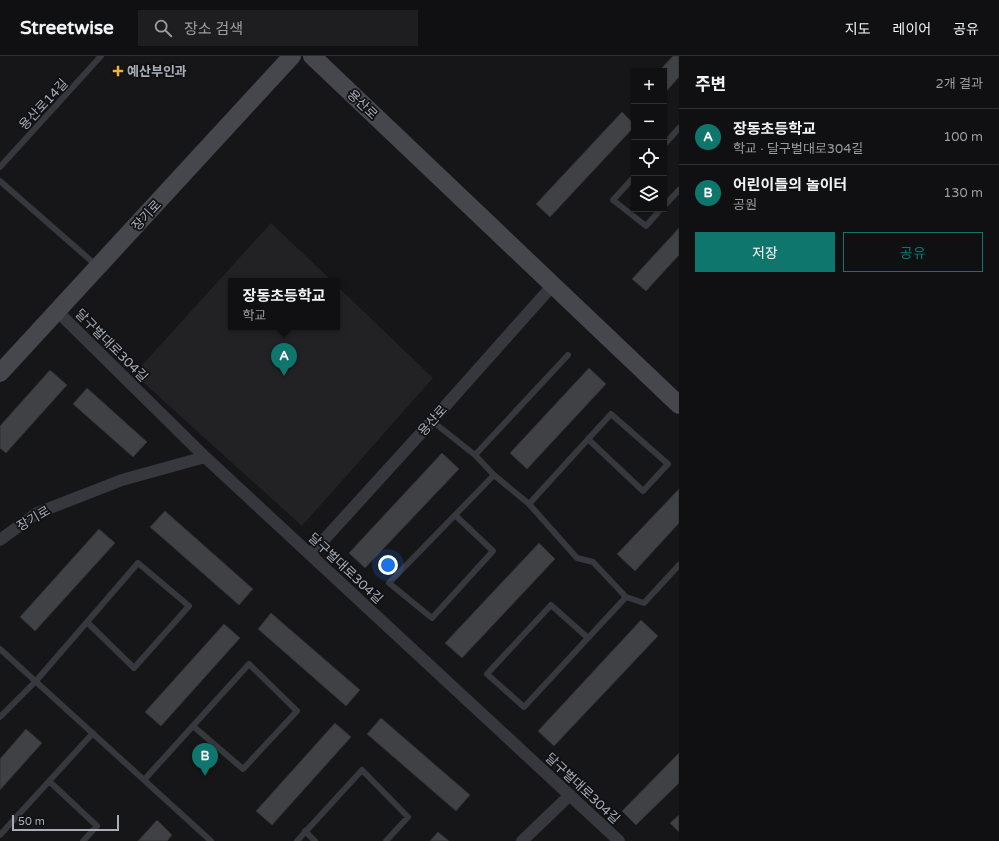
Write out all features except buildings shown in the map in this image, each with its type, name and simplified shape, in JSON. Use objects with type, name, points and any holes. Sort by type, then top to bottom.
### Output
[{"type":"main road","name":"장기로","points":[[0,373],[292,56]]},
{"type":"main road","name":"용산로","points":[[312,56],[679,405]]},
{"type":"street","name":"용산로","points":[[310,554],[432,421],[553,285]]},
{"type":"street","name":"달구벌대로304길","points":[[57,311],[206,457],[619,841]]},
{"type":"street","name":"장기로","points":[[0,540],[37,513],[122,480],[206,457]]},
{"type":"street","points":[[522,841],[570,795]]},
{"type":"lane","name":"용산로14길","points":[[0,167],[102,56]]},
{"type":"lane","points":[[667,142],[679,128]]},
{"type":"lane","points":[[631,180],[613,200],[646,226],[658,212]]},
{"type":"lane","points":[[0,181],[98,267]]},
{"type":"lane","points":[[667,203],[679,190]]},
{"type":"lane","points":[[475,455],[568,355]]},
{"type":"lane","points":[[529,504],[588,439],[611,414],[668,464],[643,491],[588,439]]},
{"type":"lane","points":[[432,421],[475,455],[494,475],[529,504],[577,558],[594,562],[626,597],[644,603],[679,565]]},
{"type":"lane","points":[[455,515],[493,551],[432,618],[389,583],[455,515],[494,475]]},
{"type":"lane","points":[[0,717],[36,680],[86,622],[138,563],[189,606],[134,668],[86,622]]},
{"type":"lane","points":[[588,638],[551,605],[487,674],[524,707],[588,638],[626,597]]},
{"type":"lane","points":[[0,649],[36,680],[210,841]]},
{"type":"lane","points":[[144,780],[249,664],[297,711],[243,769],[193,726]]},
{"type":"lane","points":[[0,835],[93,733]]},
{"type":"lane","points":[[297,841],[362,770],[408,817],[386,841]]},
{"type":"lane","points":[[49,781],[97,826],[83,841]]},
{"type":"lane","points":[[305,831],[316,841]]},
{"type":"shaded area","points":[[271,223],[329,278],[228,278],[228,330],[340,330],[340,289],[433,378],[302,526],[134,374]]},
{"type":"place","name":"예산부인과","points":[[118,71]]},
{"type":"place","name":"장동초등학교","points":[[284,376]]},
{"type":"place","name":"어린이들의 놀이터","points":[[205,776]]}]
